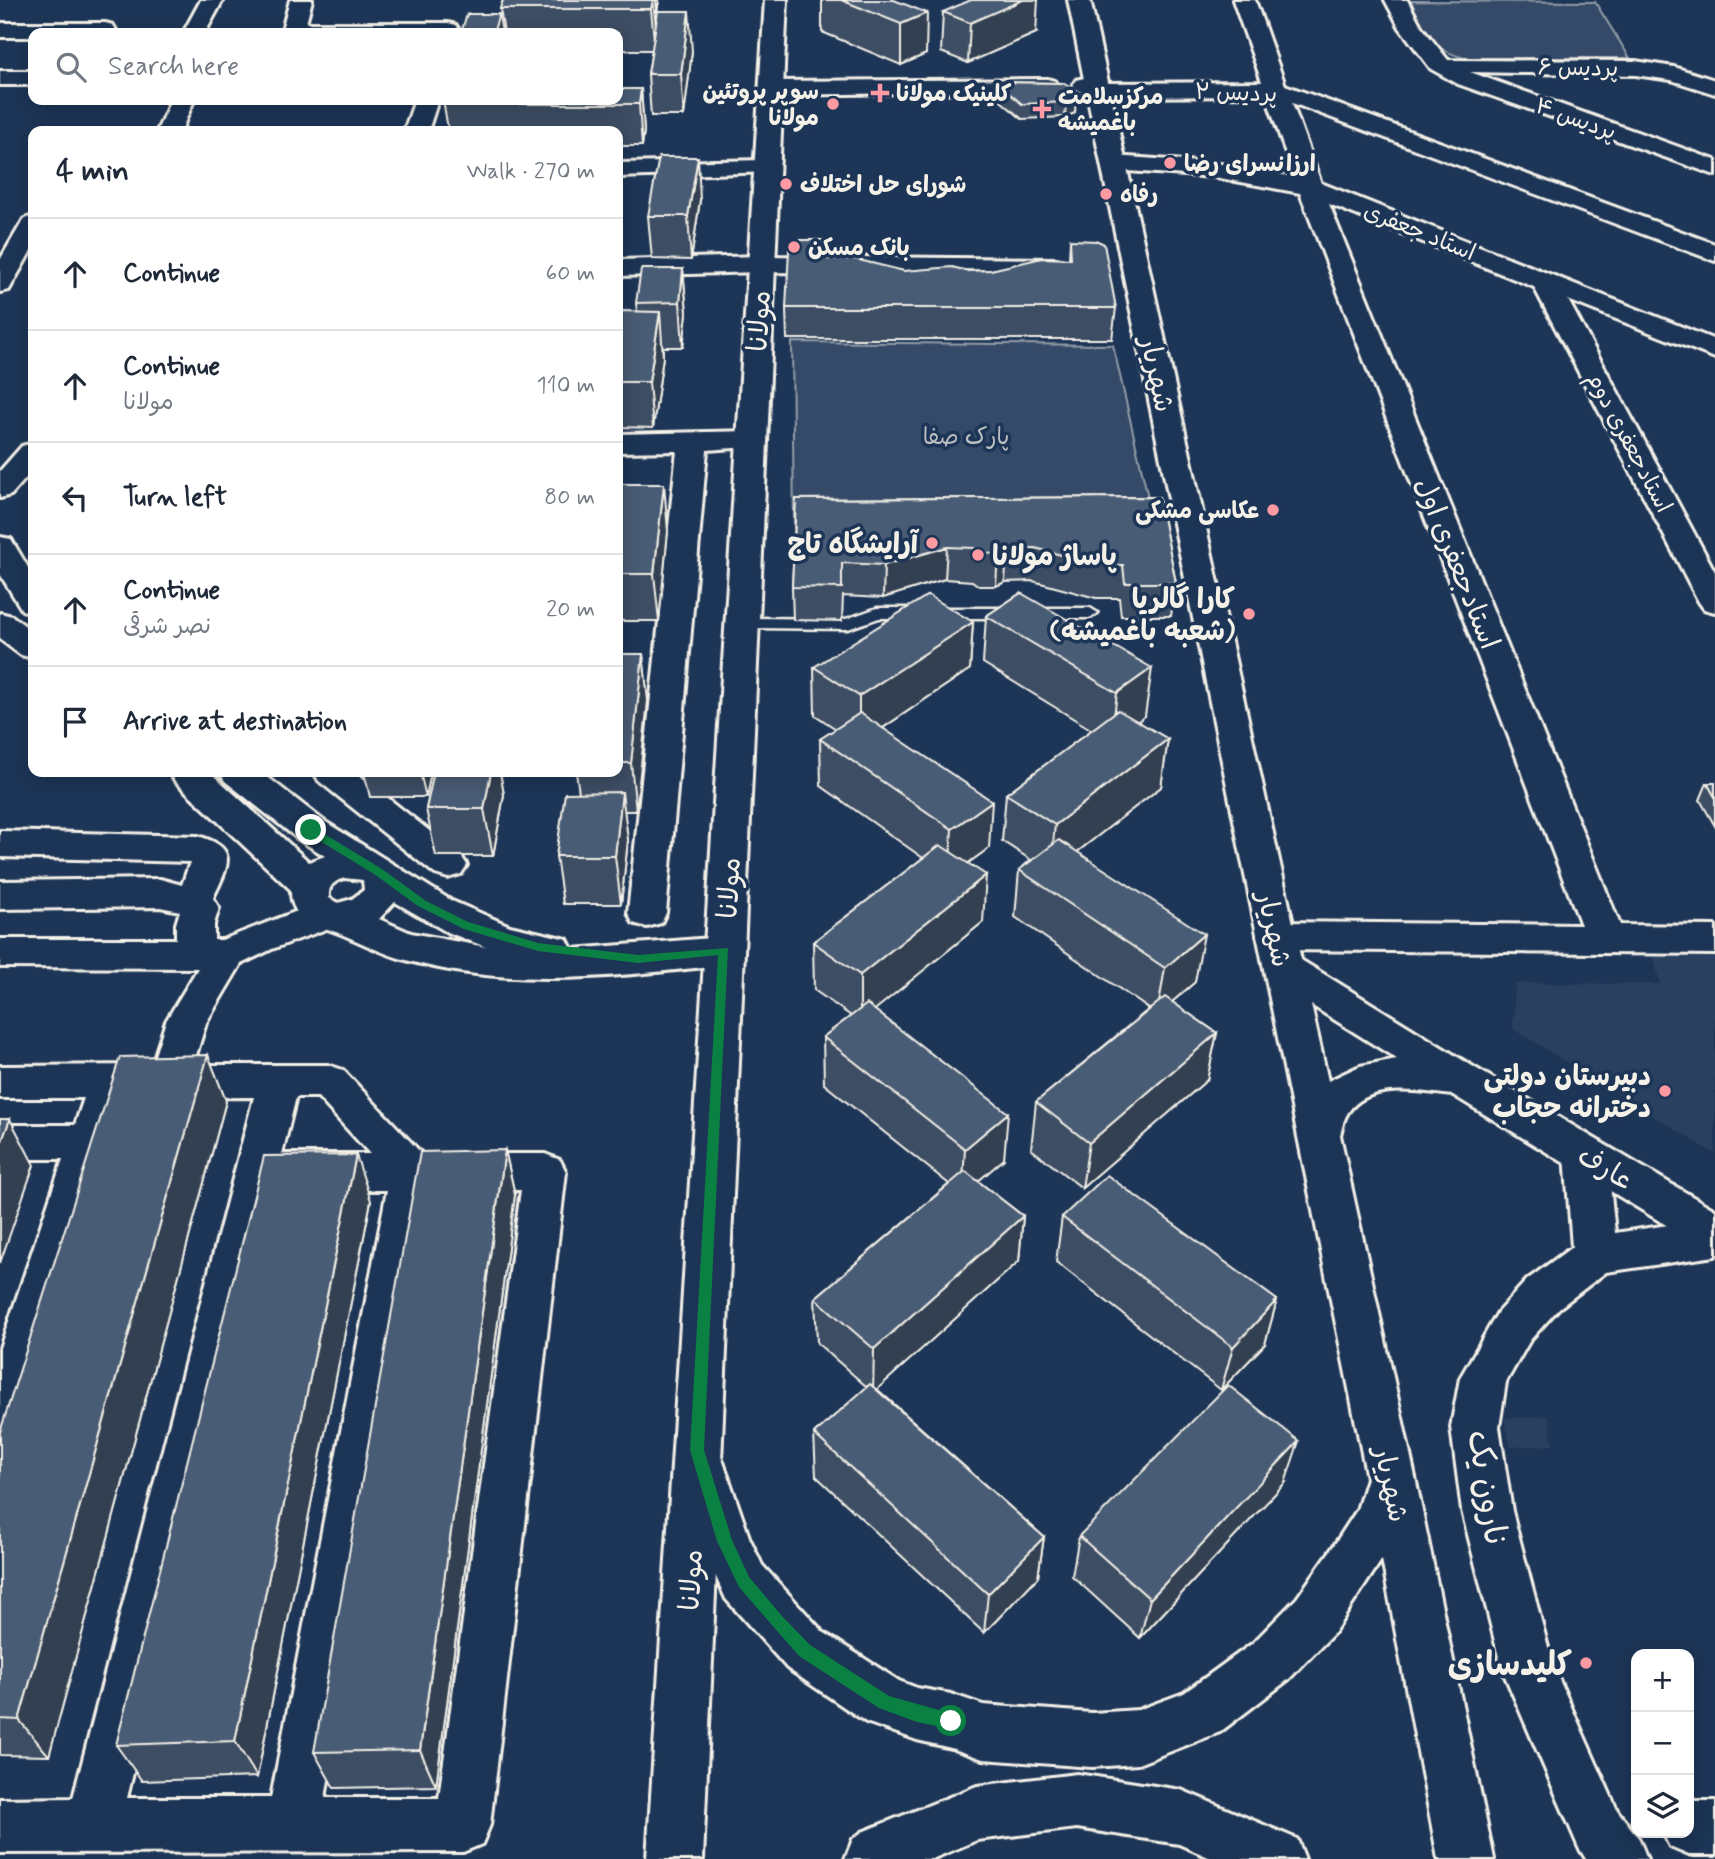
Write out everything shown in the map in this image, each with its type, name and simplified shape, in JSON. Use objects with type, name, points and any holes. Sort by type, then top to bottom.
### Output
[{"type":"street","points":[[197,28],[212,0]]},
{"type":"street","points":[[294,28],[301,0]]},
{"type":"street","name":"مولانا","points":[[675,1859],[776,0]]},
{"type":"street","name":"شهریار","points":[[1079,0],[1092,85],[1113,163],[1391,1477],[1466,1859]]},
{"type":"street","name":"استادجعفری اول","points":[[1244,0],[1310,187],[1606,939]]},
{"type":"street","points":[[1396,0],[1411,28],[1439,64]]},
{"type":"street","points":[[382,28],[449,25]]},
{"type":"street","points":[[0,30],[28,30]]},
{"type":"street","name":"پردیس ۶","points":[[1439,64],[1635,68],[1674,74],[1715,87]]},
{"type":"street","name":"پردیس ۴","points":[[1439,64],[1466,79],[1715,168]]},
{"type":"street","points":[[0,78],[28,78]]},
{"type":"street","name":"پردیس ۲","points":[[771,88],[1274,84],[1715,253]]},
{"type":"street","points":[[171,126],[180,105]]},
{"type":"street","points":[[418,126],[424,105]]},
{"type":"street","name":"استاد جعفری","points":[[1113,163],[1214,170],[1310,187],[1715,350]]},
{"type":"street","points":[[623,170],[766,167]]},
{"type":"street","points":[[0,284],[28,233]]},
{"type":"street","points":[[623,268],[761,264],[1079,268]]},
{"type":"street","name":"استادجعفری دوم","points":[[1545,282],[1715,602]]},
{"type":"street","points":[[0,447],[28,436]]},
{"type":"street","points":[[623,443],[752,440]]},
{"type":"street","points":[[648,912],[693,442]]},
{"type":"street","points":[[0,489],[28,458]]},
{"type":"street","points":[[0,546],[28,594]]},
{"type":"street","points":[[0,623],[28,644]]},
{"type":"street","points":[[194,777],[276,851],[320,903],[405,946],[490,963],[566,966],[724,951]]},
{"type":"street","points":[[244,777],[311,830],[374,869],[422,904],[464,925],[538,947],[638,959]]},
{"type":"street","points":[[338,777],[447,865]]},
{"type":"street","points":[[0,844],[198,849],[209,855],[209,867],[193,901]]},
{"type":"street","points":[[0,953],[226,949],[320,903],[363,911],[373,905],[384,887],[374,869],[359,863],[335,866],[325,870],[320,903]]},
{"type":"street","points":[[0,895],[160,893],[193,901],[200,908],[194,924],[226,949]]},
{"type":"street","points":[[1280,952],[1606,939],[1715,940]]},
{"type":"street","points":[[168,1081],[186,1021],[226,949]]},
{"type":"street","name":"عارف","points":[[1280,952],[1462,1080],[1715,1234]]},
{"type":"street","points":[[1318,1135],[1332,1101],[1361,1080],[1392,1074],[1462,1080]]},
{"type":"street","points":[[0,1419],[110,1081]]},
{"type":"street","points":[[93,1826],[279,1081]]},
{"type":"street","points":[[0,1082],[328,1081],[412,1172]]},
{"type":"street","points":[[0,1142],[90,1142]]},
{"type":"street","points":[[1586,1155],[1595,1255]]},
{"type":"street","points":[[0,1826],[463,1825],[545,1171],[256,1172]]},
{"type":"street","points":[[293,1825],[412,1172]]},
{"type":"street","name":"نارون یک","points":[[1618,1839],[1528,1669],[1487,1511],[1475,1427],[1483,1378],[1514,1326],[1543,1294],[1595,1255],[1715,1234]]},
{"type":"street","points":[[697,1450],[725,1541],[744,1582],[805,1650],[885,1703],[983,1732],[1062,1739],[1138,1737],[1175,1724],[1201,1713],[1271,1661],[1315,1616],[1351,1564],[1379,1519],[1391,1477]]},
{"type":"street","points":[[873,1859],[882,1852],[977,1813],[1077,1801],[1181,1817],[1277,1859]]},
{"type":"street","points":[[1694,1828],[1715,1828]]},
{"type":"lane","points":[[743,623],[848,624],[877,614],[1090,613]]},
{"type":"shaded area","name":"دبیرستان دولتی دخترانه حجاب","points":[[1653,953],[1715,953],[1715,1154],[1513,1029],[1515,983],[1660,984]]},
{"type":"shaded area","points":[[1549,1416],[1553,1445],[1511,1447],[1504,1418]]},
{"type":"green space","points":[[1411,1],[1595,2],[1630,58],[1464,58],[1441,49],[1428,38]]},
{"type":"green space","name":"پارک صفا","points":[[792,342],[1113,345],[1155,528],[794,528]]},
{"type":"building","points":[[503,0],[653,0],[651,9],[500,9]]},
{"type":"building","points":[[841,0],[894,0],[927,13],[901,24]]},
{"type":"building","points":[[971,0],[1023,0],[970,23],[943,12]]},
{"type":"building","points":[[658,11],[689,11],[681,74],[648,74]]},
{"type":"building","points":[[467,14],[499,14],[495,28],[463,28]]},
{"type":"building","points":[[996,82],[1064,83],[1077,90],[1076,98],[1066,102],[1022,104]]},
{"type":"building","points":[[623,89],[641,89],[639,104],[623,104]]},
{"type":"building","points":[[659,157],[698,157],[688,216],[648,216]]},
{"type":"building","points":[[799,240],[827,240],[827,259],[855,259],[904,271],[952,267],[968,271],[991,270],[1042,258],[1071,259],[1070,240],[1098,241],[1104,244],[1116,308],[786,308],[789,249]]},
{"type":"building","points":[[641,269],[683,269],[680,302],[636,303]]},
{"type":"building","points":[[623,311],[660,312],[649,382],[623,382]]},
{"type":"building","points":[[623,484],[664,484],[654,574],[623,574]]},
{"type":"building","points":[[1159,497],[1176,583],[1125,583],[1123,565],[1099,565],[1035,548],[1007,549],[998,554],[981,553],[974,548],[947,547],[884,565],[842,563],[842,588],[792,587],[796,499]]},
{"type":"building","points":[[1021,593],[1152,668],[1117,693],[986,616]]},
{"type":"building","points":[[928,595],[973,622],[859,696],[814,667]]},
{"type":"building","points":[[623,654],[643,654],[631,763],[623,763]]},
{"type":"building","points":[[1118,710],[1168,739],[1055,825],[1006,794]]},
{"type":"building","points":[[860,713],[992,801],[952,829],[820,739]]},
{"type":"building","points":[[433,777],[490,777],[484,809],[426,809]]},
{"type":"building","points":[[1707,783],[1715,783],[1715,797]]},
{"type":"building","points":[[622,792],[615,856],[556,856],[565,793]]},
{"type":"building","points":[[1059,840],[1204,934],[1165,968],[1019,870]]},
{"type":"building","points":[[940,845],[986,875],[860,975],[813,942]]},
{"type":"building","points":[[1165,997],[1217,1033],[1089,1143],[1036,1102]]},
{"type":"building","points":[[867,1004],[1008,1113],[965,1149],[823,1037]]},
{"type":"building","points":[[208,1055],[19,1720],[0,1719],[0,1432],[120,1057]]},
{"type":"building","points":[[0,1119],[10,1119],[0,1146]]},
{"type":"building","points":[[505,1150],[420,1750],[314,1752],[420,1152]]},
{"type":"building","points":[[356,1155],[235,1741],[116,1745],[264,1156]]},
{"type":"building","points":[[965,1171],[1023,1216],[874,1349],[815,1298]]},
{"type":"building","points":[[1107,1175],[1277,1300],[1233,1347],[1062,1217]]},
{"type":"building","points":[[870,1384],[1044,1537],[988,1594],[814,1434]]},
{"type":"building","points":[[1228,1385],[1299,1441],[1150,1599],[1079,1536]]},
{"type":"place","name":"کلینیک مولانا","points":[[880,93]]},
{"type":"place","name":"سوپر پروتئین مولانا","points":[[833,104]]},
{"type":"place","name":"مرکزسلامت باغمیشه","points":[[1042,109]]},
{"type":"place","name":"ارزانسرای رضا","points":[[1170,163]]},
{"type":"place","name":"شورای حل اختلاف","points":[[786,184]]},
{"type":"place","name":"رفاه","points":[[1106,194]]},
{"type":"place","name":"بانک مسکن","points":[[794,247]]},
{"type":"place","name":"عکاسی مشکی","points":[[1273,510]]},
{"type":"place","name":"آرایشگاه تاج","points":[[932,543]]},
{"type":"place","name":"پاساژ مولانا","points":[[978,555]]},
{"type":"place","name":"کارا گالریا (شعبه باغمیشه)","points":[[1249,614]]},
{"type":"place","name":"دبیرستان دولتی دخترانه حجاب","points":[[1665,1091]]},
{"type":"place","name":"کلیدسازی","points":[[1586,1663]]},
{"type":"route","points":[[311,830],[378,872],[422,904],[464,925],[538,947],[638,959],[724,951],[697,1450],[725,1541],[744,1582],[775,1620],[805,1650],[885,1703],[917,1714],[951,1721]]}]
